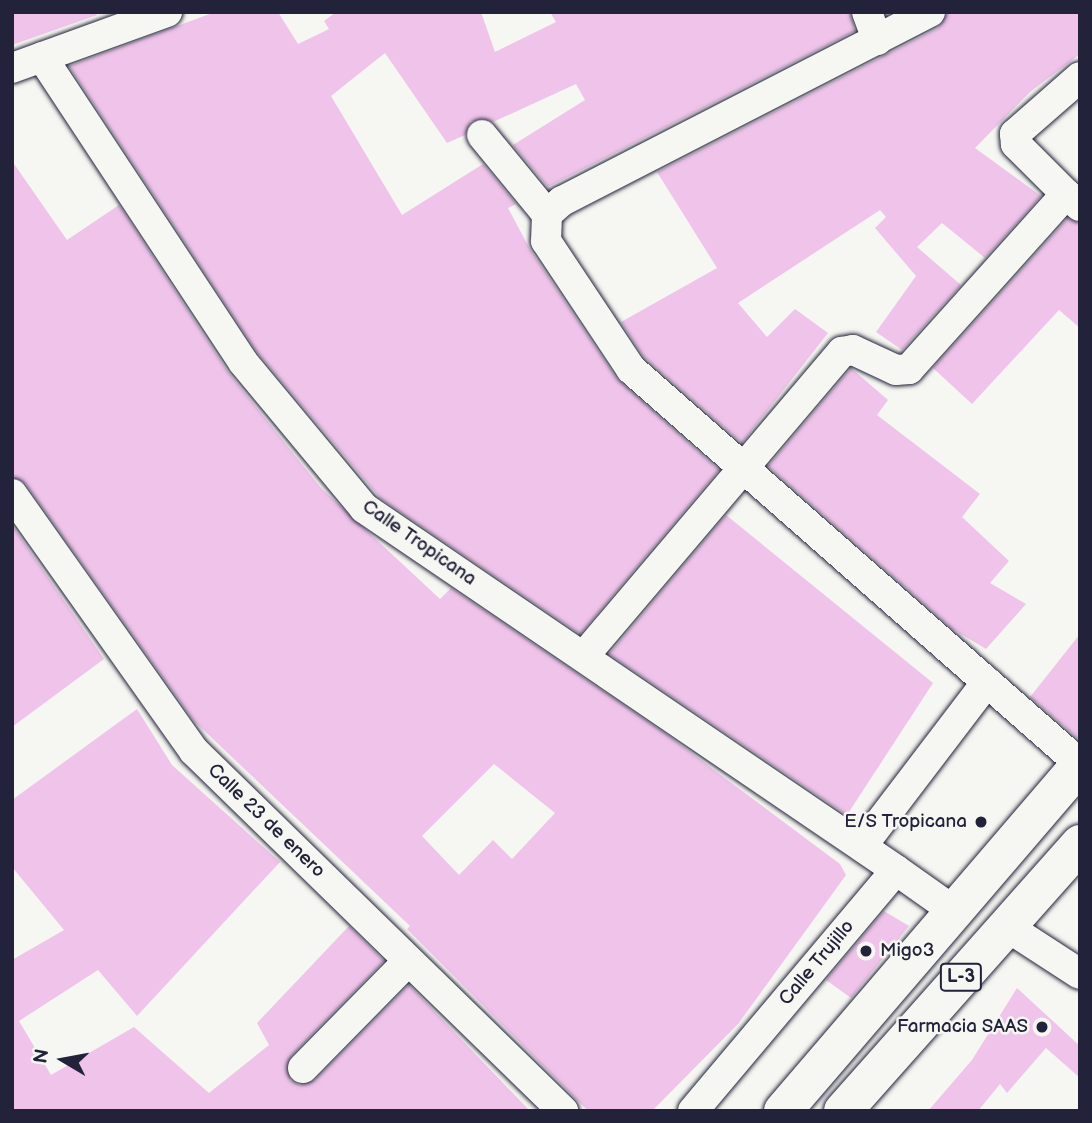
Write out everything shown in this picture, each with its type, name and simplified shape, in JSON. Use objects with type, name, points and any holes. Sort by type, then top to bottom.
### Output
[{"type":"main road","name":"L-3","points":[[783,1111],[1080,764]]},
{"type":"main road","name":"L-3","points":[[843,1111],[1080,844]]},
{"type":"street","points":[[12,68],[167,12]]},
{"type":"street","points":[[547,214],[562,201],[872,26],[930,12]]},
{"type":"street","name":"Calle Tropicana","points":[[42,57],[243,362],[364,508],[896,870]]},
{"type":"street","points":[[584,656],[842,352],[853,350],[896,370],[909,369],[1073,200],[1016,144],[1015,134],[1080,76]]},
{"type":"street","points":[[482,135],[547,214],[546,241],[631,369],[1080,764]]},
{"type":"street","name":"Calle 23 de enero","points":[[12,494],[194,751],[563,1111]]},
{"type":"street","points":[[862,846],[986,682]]},
{"type":"street","points":[[896,870],[954,911]]},
{"type":"street","name":"Calle Trujillo","points":[[693,1111],[896,870]]},
{"type":"street","points":[[1006,926],[1080,974]]},
{"type":"street","points":[[303,1069],[408,961]]},
{"type":"building","points":[[12,12],[96,12],[97,15],[12,45]]},
{"type":"building","points":[[215,12],[278,12],[298,44],[329,29],[324,21],[336,12],[481,12],[495,52],[556,22],[550,12],[850,12],[855,31],[548,187],[513,145],[585,100],[576,84],[493,122],[471,121],[465,135],[447,143],[385,53],[331,96],[402,215],[483,164],[516,204],[508,208],[531,251],[617,379],[719,470],[580,634],[380,498],[257,352],[69,66]]},
{"type":"building","points":[[948,12],[1080,12],[1080,54],[1030,92],[975,148],[1041,196],[985,258],[942,223],[917,247],[961,285],[902,350],[876,332],[916,276],[875,228],[886,217],[880,210],[738,303],[767,337],[795,309],[828,333],[742,443],[644,357],[621,322],[717,268],[657,172],[938,28]]},
{"type":"building","points":[[12,161],[67,240],[119,205],[228,372],[321,488],[440,599],[451,588],[666,734],[840,864],[846,875],[738,1024],[652,1111],[588,1111],[407,929],[410,926],[194,721],[26,484],[12,477]],"holes":[[[494,764],[555,813],[512,859],[493,840],[459,875],[422,836]]]},
{"type":"building","points":[[1068,218],[1080,224],[1080,328],[1059,310],[972,404],[933,368]]},
{"type":"building","points":[[851,368],[888,400],[877,415],[980,494],[962,517],[1009,561],[990,583],[1026,604],[986,649],[954,630],[768,466]]},
{"type":"building","points":[[726,515],[933,683],[847,815],[609,654]]},
{"type":"building","points":[[12,525],[104,659],[12,727]]},
{"type":"building","points":[[1080,634],[1080,740],[1030,697]]},
{"type":"building","points":[[137,709],[172,765],[280,862],[137,1016],[98,970],[19,1021],[51,1075],[134,1027],[209,1093],[269,1045],[257,1023],[349,926],[384,961],[291,1056],[290,1080],[299,1085],[315,1080],[409,985],[530,1111],[12,1111],[12,960],[64,930],[12,867],[12,800]]},
{"type":"building","name":"Migo3","points":[[884,911],[909,926],[851,998],[826,980]]},
{"type":"building","points":[[1017,988],[1080,1046],[1080,1078],[1046,1048],[1007,1093],[1000,1084],[978,1111],[928,1111],[972,1060]]},
{"type":"place","name":"E/S Tropicana","points":[[981,822]]},
{"type":"place","name":"Migo3","points":[[866,951]]},
{"type":"place","name":"Farmacia SAAS","points":[[1042,1027]]}]
